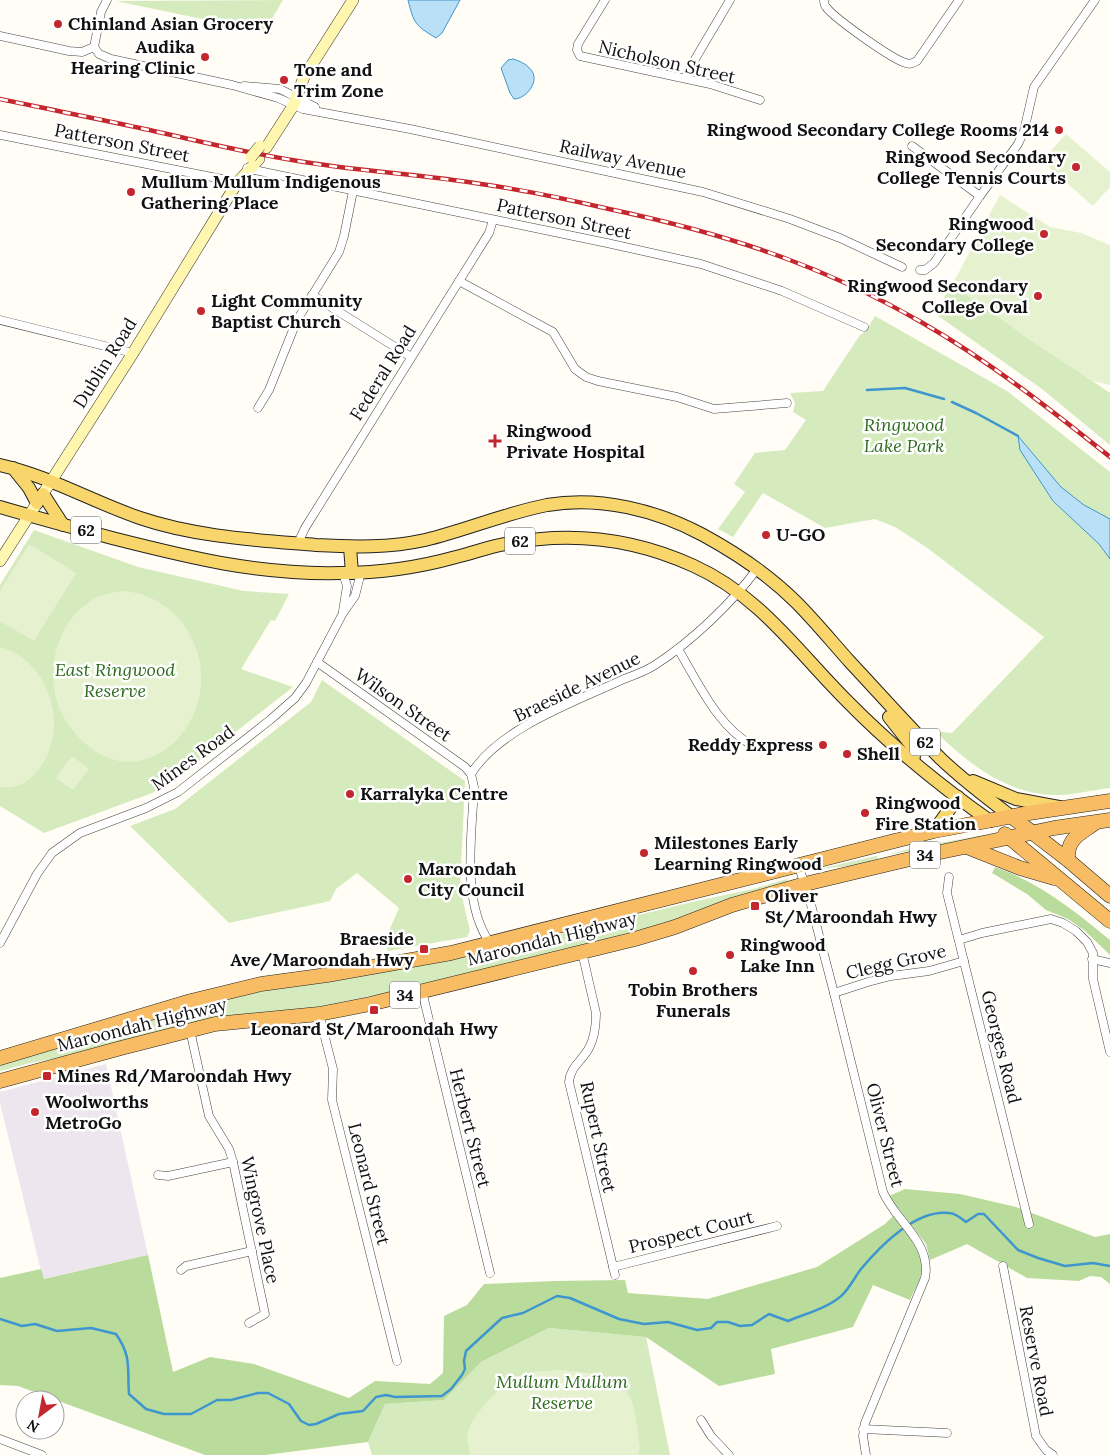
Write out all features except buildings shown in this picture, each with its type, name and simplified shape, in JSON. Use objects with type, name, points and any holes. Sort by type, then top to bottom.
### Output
[{"type":"highway","name":"Maroondah Highway","points":[[0,1058],[191,1001],[261,984],[327,975],[451,953],[934,831],[1110,801]]},
{"type":"highway","name":"62","points":[[1012,817],[1068,860],[1110,896]]},
{"type":"highway","name":"Maroondah Highway","points":[[0,1081],[190,1030],[240,1021],[319,1014],[635,939],[732,905],[883,864],[1076,824],[1110,820]]},
{"type":"highway","name":"62","points":[[990,822],[1110,921]]},
{"type":"highway","points":[[1068,860],[1069,845],[1096,822]]},
{"type":"highway","points":[[966,846],[1020,868],[1062,881]]},
{"type":"main road","name":"Dublin Road","points":[[0,561],[238,183],[263,147],[304,76],[353,0]]},
{"type":"main road","name":"62","points":[[0,465],[13,468],[159,524],[209,535],[350,547],[390,546],[424,540],[545,506],[585,502],[614,505],[656,514],[701,534],[757,569],[794,601],[890,711],[961,777],[1012,817]]},
{"type":"main road","points":[[13,468],[63,524]]},
{"type":"main road","name":"62","points":[[0,508],[187,557],[224,565],[287,572],[352,573],[422,565],[455,558],[503,544],[545,538],[580,537],[613,540],[658,551],[708,573],[740,592],[783,631],[869,723],[913,761],[990,822]]},
{"type":"main road","points":[[350,547],[352,573]]},
{"type":"main road","points":[[869,723],[883,723],[890,711],[915,750],[913,761]]},
{"type":"main road","points":[[961,777],[1016,799],[1062,808]]},
{"type":"main road","points":[[934,831],[958,797]]},
{"type":"street","points":[[0,36],[69,51],[82,52],[94,47],[101,12],[107,0]]},
{"type":"street","name":"Nicholson Street","points":[[605,0],[578,44],[578,54],[585,58],[687,78],[760,100]]},
{"type":"street","points":[[687,78],[688,71],[730,0]]},
{"type":"street","points":[[824,0],[826,8],[877,47],[906,64],[912,64],[917,61],[959,0]]},
{"type":"street","points":[[920,270],[925,270],[934,263],[1018,144],[1024,131],[1031,95],[1040,77],[1095,0]]},
{"type":"street","name":"Railway Avenue","points":[[94,47],[99,54],[111,59],[232,85],[280,89],[291,100],[328,113],[703,192],[790,218],[840,238],[902,267]]},
{"type":"street","name":"Patterson Street","points":[[0,134],[238,183]]},
{"type":"street","points":[[912,146],[980,196]]},
{"type":"street","name":"Patterson Street","points":[[252,163],[353,191],[606,242],[702,264],[782,291],[864,327]]},
{"type":"street","points":[[258,408],[269,390],[294,326],[339,252],[353,191]]},
{"type":"street","name":"Federal Road","points":[[298,543],[305,528],[489,233],[493,220]]},
{"type":"street","points":[[459,281],[553,332],[575,369],[586,377],[678,397],[714,409],[787,402]]},
{"type":"street","points":[[312,295],[411,357]]},
{"type":"street","points":[[0,320],[132,353]]},
{"type":"street","name":"Braeside Avenue","points":[[471,774],[482,758],[534,721],[654,666],[678,649],[740,592],[757,569]]},
{"type":"street","name":"Mines Road","points":[[0,944],[37,874],[52,853],[80,834],[146,808],[178,792],[295,698],[306,683],[343,613],[355,596],[352,573]]},
{"type":"street","name":"Mines Road","points":[[343,613],[347,586],[352,573]]},
{"type":"street","points":[[678,649],[710,704],[739,737],[756,747]]},
{"type":"street","name":"Wilson Street","points":[[317,662],[466,767],[471,774]]},
{"type":"street","points":[[471,774],[474,787],[472,887],[482,931],[490,943]]},
{"type":"street","name":"Oliver Street","points":[[798,865],[805,884],[834,993],[883,1192],[889,1204],[923,1251],[926,1261],[925,1278],[866,1417],[863,1429],[866,1455]]},
{"type":"street","name":"Georges Road","points":[[949,877],[948,893],[1029,1224]]},
{"type":"street","points":[[959,940],[982,933],[1051,919],[1064,923],[1082,936],[1091,947],[1094,986],[1110,1052]]},
{"type":"street","name":"Rupert Street","points":[[582,952],[596,1013],[596,1022],[592,1044],[572,1071],[569,1082],[614,1271]]},
{"type":"street","points":[[1092,959],[1110,963]]},
{"type":"street","name":"Clegg Grove","points":[[834,993],[891,976],[929,971],[964,961]]},
{"type":"street","name":"Herbert Street","points":[[422,991],[490,1273]]},
{"type":"street","name":"Leonard Street","points":[[319,1014],[333,1069],[332,1100],[397,1361]]},
{"type":"street","name":"Wingrove Place","points":[[190,1030],[209,1116],[229,1149],[233,1162],[265,1314],[249,1323]]},
{"type":"street","points":[[158,1174],[168,1176],[233,1162]]},
{"type":"street","name":"Prospect Court","points":[[614,1271],[777,1226]]},
{"type":"street","points":[[181,1270],[186,1266],[252,1251]]},
{"type":"street","name":"Reserve Road","points":[[1003,1266],[1036,1436],[1040,1443],[1053,1455]]},
{"type":"street","points":[[701,1420],[711,1436],[729,1455]]},
{"type":"street","points":[[863,1429],[947,1432]]},
{"type":"street","points":[[0,1439],[42,1455]]},
{"type":"shaded area","points":[[106,1064],[148,1255],[43,1279],[0,1103],[0,1092]]},
{"type":"green space","points":[[283,0],[265,30],[260,31],[116,1]]},
{"type":"green space","name":"Ringwood Secondary College Tennis Courts","points":[[1066,134],[1110,172],[1110,187],[1093,206],[1042,161]]},
{"type":"green space","name":"Ringwood Secondary College Oval","points":[[1000,195],[1050,227],[1081,233],[1110,245],[1110,385],[1093,381],[1028,339],[952,285]]},
{"type":"green space","points":[[952,285],[1110,393],[1110,445],[1042,389],[934,313]]},
{"type":"green space","name":"Ringwood Lake Park","points":[[875,316],[1007,391],[1110,472],[1110,788],[1059,795],[1035,793],[1019,789],[974,765],[935,731],[952,733],[1044,637],[926,547],[895,527],[875,519],[825,528],[763,493],[733,537],[718,529],[745,492],[734,484],[755,453],[785,450],[806,420],[793,412],[795,403],[790,393],[823,391],[860,335],[866,331]]},
{"type":"green space","name":"East Ringwood Reserve","points":[[34,530],[138,567],[244,591],[289,594],[275,621],[271,620],[241,669],[293,687],[163,789],[44,833],[0,806],[0,585]]},
{"type":"green space","points":[[29,544],[76,573],[34,641],[0,621],[0,591]]},
{"type":"green space","points":[[121,591],[139,594],[156,600],[183,624],[199,657],[201,690],[191,719],[174,743],[150,758],[122,761],[93,750],[66,721],[54,690],[53,673],[60,640],[77,612],[97,598]]},
{"type":"green space","points":[[0,647],[22,657],[31,665],[45,685],[53,709],[53,733],[47,756],[33,776],[23,783],[12,787],[0,787]]},
{"type":"green space","points":[[322,680],[465,781],[460,888],[470,931],[467,937],[388,951],[385,940],[399,908],[357,873],[336,889],[330,901],[229,923],[130,826],[175,809],[311,702]]},
{"type":"green space","points":[[72,756],[89,769],[73,790],[56,778]]},
{"type":"green space","points":[[985,835],[987,837],[887,855],[916,847]]},
{"type":"green space","points":[[878,857],[877,859],[857,865],[819,869]]},
{"type":"green space","points":[[995,867],[1042,889],[1083,918],[1110,940],[1110,955],[1084,930],[1068,919],[1046,910],[1027,894],[992,873]]},
{"type":"green space","points":[[787,879],[788,882],[650,929],[407,989],[26,1064],[0,1071],[0,1064],[204,1004],[263,991],[485,952],[753,889]]},
{"type":"green space","points":[[905,1189],[960,1194],[1016,1207],[1095,1237],[1110,1234],[1110,1284],[1101,1277],[1090,1276],[1079,1281],[1027,1278],[967,1244],[930,1260],[926,1244],[889,1196]]},
{"type":"green space","points":[[893,1216],[918,1251],[922,1267],[921,1275],[910,1300],[873,1285],[853,1327],[771,1349],[775,1374],[719,1386],[646,1337],[549,1328],[481,1362],[444,1400],[385,1404],[368,1442],[265,1455],[205,1455],[65,1403],[65,1390],[29,1390],[18,1386],[0,1385],[0,1278],[41,1269],[44,1279],[148,1255],[173,1372],[210,1357],[254,1364],[349,1398],[375,1381],[430,1384],[443,1373],[444,1316],[467,1305],[484,1284],[625,1280],[628,1293],[708,1299],[817,1267],[885,1224]]},
{"type":"green space","name":"Mullum Mullum Reserve","points":[[549,1328],[646,1337],[670,1455],[372,1455],[368,1442],[385,1404],[444,1400],[481,1362]]},
{"type":"green space","points":[[557,1370],[600,1376],[619,1385],[627,1392],[635,1412],[640,1448],[638,1455],[470,1455],[467,1436],[469,1428],[480,1410],[495,1393],[512,1380],[524,1374]]},
{"type":"water","points":[[408,0],[460,0],[442,33],[436,38],[416,23]]},
{"type":"water","points":[[513,59],[527,66],[534,77],[530,90],[526,94],[514,99],[501,68],[508,60]]},
{"type":"water","points":[[1018,436],[1061,487],[1084,505],[1110,519],[1110,559],[1099,544],[1053,501],[1020,450]]},
{"type":"waterway","points":[[867,390],[905,388],[944,399]]},
{"type":"waterway","points":[[952,402],[1018,436]]},
{"type":"waterway","points":[[0,1319],[22,1326],[35,1324],[57,1331],[91,1328],[116,1334],[127,1356],[129,1394],[146,1409],[164,1414],[191,1414],[217,1400],[231,1400],[258,1393],[268,1393],[289,1404],[301,1421],[309,1425],[339,1414],[363,1411],[376,1397],[386,1395],[395,1397],[442,1396],[451,1389],[462,1375],[465,1369],[466,1351],[502,1318],[523,1313],[557,1296],[570,1298],[619,1319],[644,1324],[668,1322],[697,1330],[711,1328],[717,1322],[728,1322],[740,1326],[752,1325],[769,1314],[788,1321],[821,1308],[840,1297],[861,1269],[888,1240],[912,1223],[937,1213],[953,1214],[966,1222],[978,1214],[984,1214],[1018,1250],[1038,1258],[1065,1266],[1093,1263],[1110,1266]]},
{"type":"railway","points":[[0,99],[273,157],[315,164],[457,181],[545,195],[651,218],[731,240],[808,267],[846,283],[921,322],[995,369],[1042,403],[1110,457]]},
{"type":"place","name":"Chinland Asian Grocery","points":[[58,24]]},
{"type":"place","name":"Audika Hearing Clinic","points":[[205,57]]},
{"type":"place","name":"Tone and Trim Zone","points":[[284,80]]},
{"type":"place","name":"Ringwood Secondary College Rooms 214","points":[[1059,130]]},
{"type":"place","name":"Ringwood Secondary College Tennis Courts","points":[[1076,167]]},
{"type":"place","name":"Mullum Mullum Indigenous Gathering Place","points":[[131,192]]},
{"type":"place","name":"Ringwood Secondary College","points":[[1044,234]]},
{"type":"place","name":"Ringwood Secondary College Oval","points":[[1038,296]]},
{"type":"place","name":"Light Community Baptist Church","points":[[201,311]]},
{"type":"place","name":"Ringwood Private Hospital","points":[[495,441]]},
{"type":"place","name":"U-GO","points":[[766,535]]},
{"type":"place","name":"Reddy Express","points":[[823,745]]},
{"type":"place","name":"Shell","points":[[847,754]]},
{"type":"place","name":"Karralyka Centre","points":[[350,794]]},
{"type":"place","name":"Ringwood Fire Station","points":[[865,813]]},
{"type":"place","name":"Milestones Early Learning Ringwood","points":[[644,853]]},
{"type":"place","name":"Maroondah City Council","points":[[408,879]]},
{"type":"place","name":"Oliver St/Maroondah Hwy","points":[[755,906]]},
{"type":"place","name":"Braeside Ave/Maroondah Hwy","points":[[424,949]]},
{"type":"place","name":"Ringwood Lake Inn","points":[[730,955]]},
{"type":"place","name":"Tobin Brothers Funerals","points":[[693,971]]},
{"type":"place","name":"Leonard St/Maroondah Hwy","points":[[374,1010]]},
{"type":"place","name":"Mines Rd/Maroondah Hwy","points":[[47,1076]]},
{"type":"place","name":"Woolworths MetroGo","points":[[35,1112]]}]
